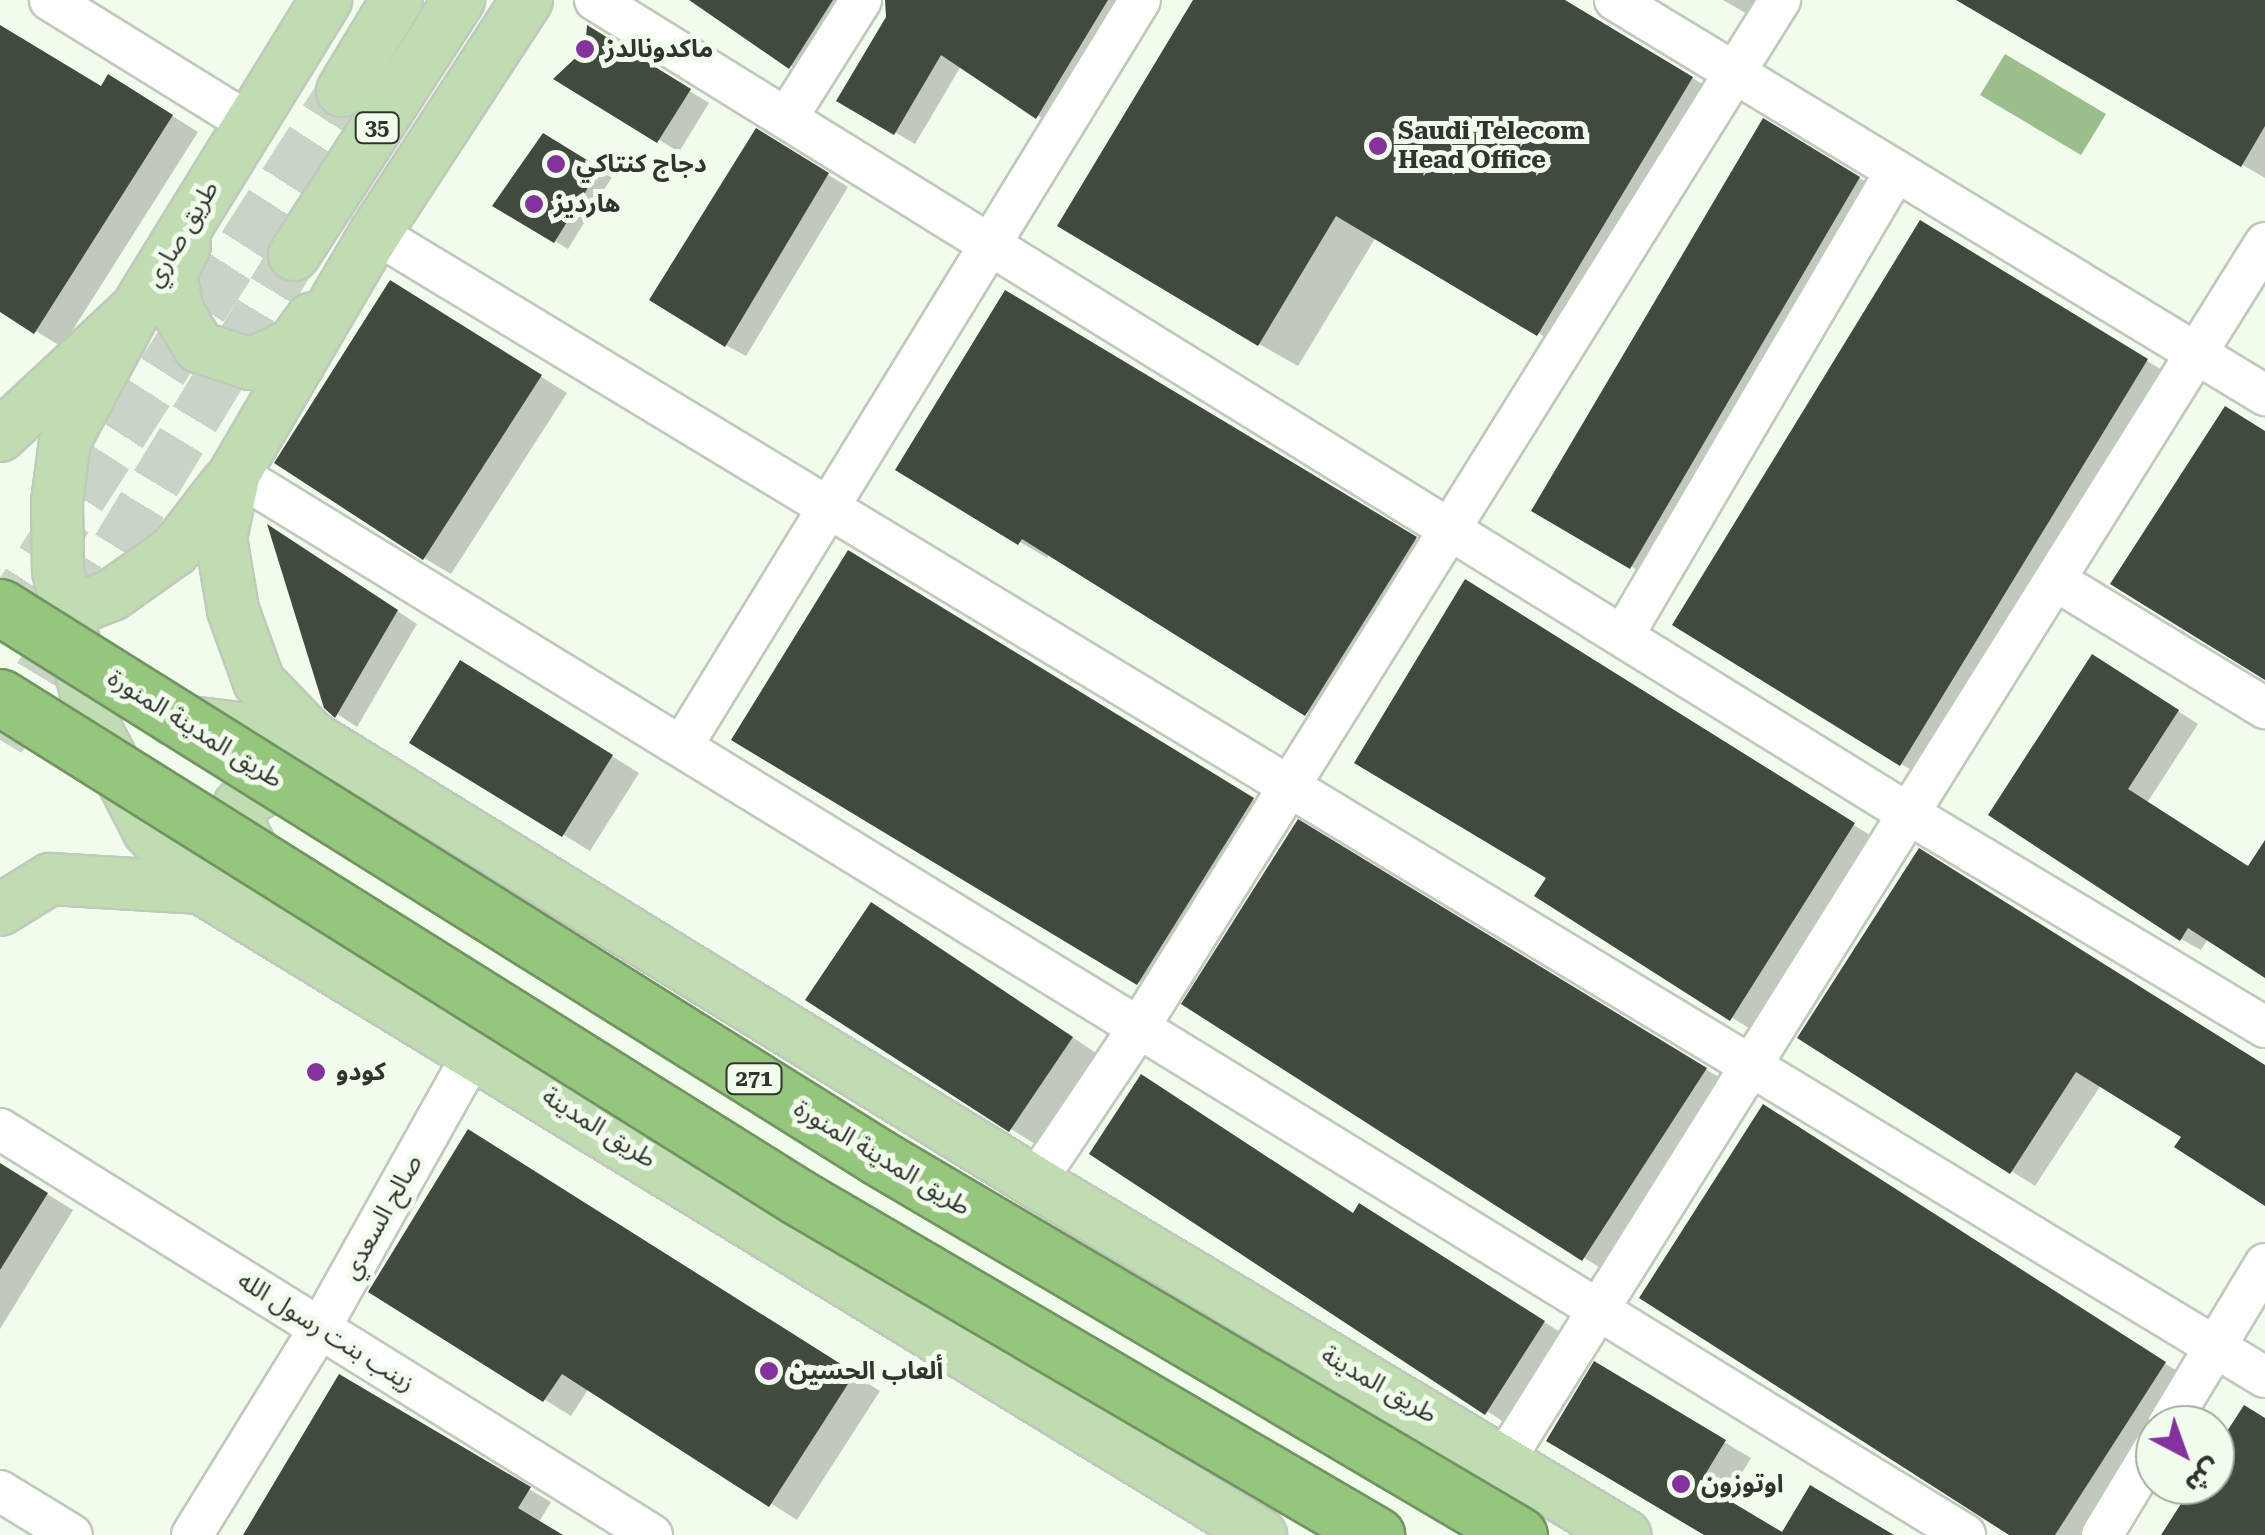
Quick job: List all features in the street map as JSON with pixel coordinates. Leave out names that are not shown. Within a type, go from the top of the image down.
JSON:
[{"type":"highway","name":"طريق المدينة المنورة","points":[[0,607],[878,1157],[1519,1535]]},
{"type":"highway","points":[[0,697],[798,1198],[1376,1535]]},
{"type":"main road","name":"طريق صاري","points":[[0,436],[136,309],[326,0]]},
{"type":"main road","name":"35","points":[[342,91],[397,0]]},
{"type":"main road","name":"35","points":[[294,255],[460,0]]},
{"type":"main road","points":[[236,144],[171,274],[178,312],[198,347],[222,359],[250,364],[293,344],[375,232],[527,0]]},
{"type":"main road","points":[[0,628],[70,613],[112,595],[175,550],[235,473],[375,232]]},
{"type":"main road","name":"طريق المدينة","points":[[136,309],[65,441],[57,502],[58,571],[92,721],[148,830],[201,888],[1260,1535]]},
{"type":"main road","points":[[235,473],[221,538],[233,610],[259,682],[312,737]]},
{"type":"main road","points":[[0,733],[92,721],[193,720],[312,737]]},
{"type":"main road","name":"طريق المدينة","points":[[312,737],[1035,1182],[1505,1459],[1626,1535]]},
{"type":"main road","points":[[334,967],[272,886],[244,833],[239,805],[295,772],[410,798]]},
{"type":"main road","points":[[0,910],[50,879],[201,888]]},
{"type":"street","points":[[50,0],[236,144]]},
{"type":"street","points":[[595,0],[788,116],[1909,814],[2265,1026]]},
{"type":"street","points":[[788,116],[862,0]]},
{"type":"street","points":[[682,746],[1140,0]]},
{"type":"street","points":[[1614,0],[2265,395]]},
{"type":"street","points":[[1035,1182],[1139,1026],[1780,0]]},
{"type":"street","points":[[1624,634],[1896,171]]},
{"type":"street","points":[[375,232],[2265,1376]]},
{"type":"street","points":[[1505,1459],[2265,244]]},
{"type":"street","points":[[235,473],[1965,1535]]},
{"type":"street","points":[[2055,580],[2265,708]]},
{"type":"street","name":"صالح السعدي","points":[[192,1535],[320,1328],[474,1052]]},
{"type":"street","name":"زينب بنت رسول الله","points":[[0,1129],[652,1535]]},
{"type":"street","points":[[2180,1405],[2265,1264]]},
{"type":"street","points":[[2102,1535],[2135,1480]]},
{"type":"street","points":[[0,1490],[72,1535]]},
{"type":"shaded area","points":[[2005,54],[2106,114],[2081,155],[1980,95]]},
{"type":"building","points":[[689,0],[833,0],[789,69]]},
{"type":"building","points":[[885,0],[1108,0],[1036,119],[941,55],[894,135],[836,101],[886,17]]},
{"type":"building","name":"Saudi Telecom Head Office","points":[[1193,0],[1565,0],[1693,77],[1537,336],[1336,216],[1258,346],[1057,226]]},
{"type":"building","points":[[1956,0],[2265,0],[2265,126],[2241,167]]},
{"type":"building","points":[[0,25],[101,86],[108,74],[173,115],[34,334],[0,312]]},
{"type":"building","points":[[587,25],[691,89],[657,143],[553,79],[585,49]]},
{"type":"building","points":[[1763,118],[1860,177],[1630,569],[1531,511]]},
{"type":"building","points":[[756,128],[829,173],[725,347],[649,300]]},
{"type":"building","points":[[543,133],[600,168],[554,243],[492,206]]},
{"type":"building","points":[[1920,220],[2148,359],[1900,766],[1672,625]]},
{"type":"building","points":[[390,280],[542,375],[423,560],[274,463]]},
{"type":"building","points":[[1005,290],[1417,537],[1305,716],[1022,539],[1018,545],[895,470]]},
{"type":"building","points":[[2225,406],[2265,431],[2265,680],[2110,584]]},
{"type":"building","points":[[267,524],[398,610],[335,718],[324,708]]},
{"type":"building","points":[[848,550],[1254,798],[1137,985],[731,740]]},
{"type":"building","points":[[1465,579],[1855,823],[1730,1021],[1534,896],[1546,878],[1354,763]]},
{"type":"building","points":[[2092,654],[2179,710],[2128,789],[2248,866],[2265,840],[2265,978],[2188,928],[2180,941],[1988,815]]},
{"type":"building","points":[[460,660],[613,755],[562,837],[409,743]]},
{"type":"building","points":[[1298,819],[1707,1068],[1582,1261],[1181,1004]]},
{"type":"building","points":[[1919,848],[2265,1065],[2265,1206],[2174,1147],[2181,1137],[2076,1072],[2010,1174],[1797,1038]]},
{"type":"building","points":[[871,902],[1073,1037],[1009,1132],[805,1000]]},
{"type":"building","points":[[1141,1074],[1353,1213],[1359,1203],[1545,1321],[1485,1415],[1089,1154]]},
{"type":"building","points":[[1763,1104],[2166,1362],[2055,1535],[2009,1535],[1639,1298]]},
{"type":"building","points":[[468,1129],[855,1373],[769,1507],[562,1374],[543,1402],[368,1292]]},
{"type":"building","points":[[0,1163],[48,1193],[0,1270]]},
{"type":"building","points":[[1594,1361],[1726,1440],[1700,1483],[1782,1532],[1810,1485],[1894,1535],[1704,1535],[1546,1441]]},
{"type":"building","points":[[339,1374],[531,1487],[518,1508],[563,1535],[243,1535]]},
{"type":"building","points":[[2244,1405],[2265,1418],[2265,1535],[2161,1535],[2180,1505],[2235,1505],[2235,1419]]},
{"type":"tunnel","points":[[0,624],[342,91]]},
{"type":"tunnel","points":[[0,740],[294,255]]},
{"type":"place","name":"ماكدونالدز","points":[[585,49]]},
{"type":"place","name":"Saudi Telecom Head Office","points":[[1378,146]]},
{"type":"place","name":"دجاج كنتاكي","points":[[556,164]]},
{"type":"place","name":"هارديز","points":[[534,204]]},
{"type":"place","name":"كودو","points":[[316,1072]]},
{"type":"place","name":"ألعاب الحسين","points":[[769,1371]]},
{"type":"place","name":"اوتوزون","points":[[1681,1484]]}]
